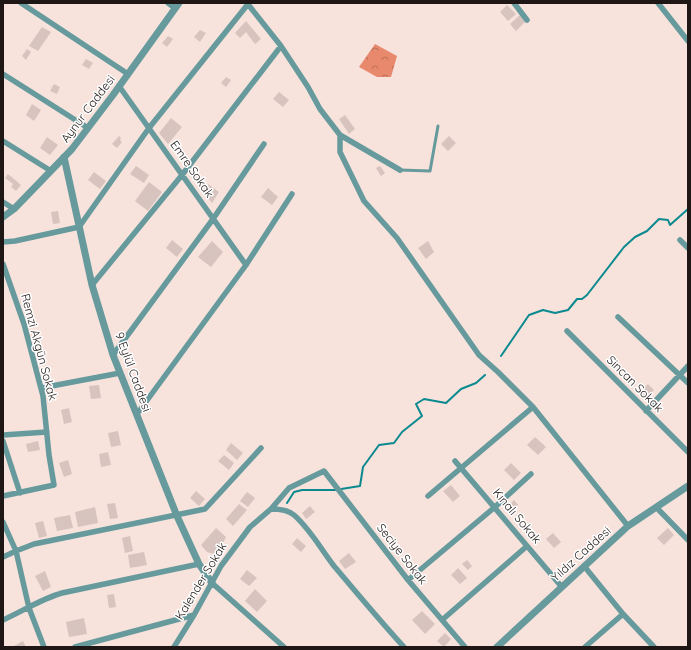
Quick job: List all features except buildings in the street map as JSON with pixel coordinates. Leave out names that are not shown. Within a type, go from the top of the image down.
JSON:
[{"type":"street","points":[[21,3],[128,74]]},
{"type":"street","points":[[168,3],[177,5]]},
{"type":"street","points":[[514,3],[528,20]]},
{"type":"street","points":[[3,242],[79,227],[149,128],[248,4],[281,46],[308,87],[320,109],[340,135],[400,170]]},
{"type":"street","points":[[661,4],[688,41]]},
{"type":"street","name":"Aynur Caddesi","points":[[3,218],[14,209],[72,149],[177,5]]},
{"type":"street","points":[[92,285],[182,174],[281,46]]},
{"type":"street","points":[[3,74],[88,128]]},
{"type":"street","name":"Emre Sokak","points":[[119,86],[246,265]]},
{"type":"street","points":[[340,135],[340,152],[364,202],[397,238],[479,355],[532,407],[628,526]]},
{"type":"street","points":[[3,140],[51,171]]},
{"type":"street","points":[[113,355],[213,219],[264,144]]},
{"type":"street","name":"9 Eylül Caddesi","points":[[64,157],[92,285],[113,355],[177,516],[199,564],[212,583]]},
{"type":"street","points":[[137,414],[246,265],[292,194]]},
{"type":"street","points":[[3,202],[14,209]]},
{"type":"street","points":[[680,240],[688,248]]},
{"type":"street","name":"Remzi Akgün Sokak","points":[[3,264],[24,324],[43,396],[54,485],[20,493]]},
{"type":"street","points":[[618,317],[688,383]]},
{"type":"street","name":"Sincan Sokak","points":[[567,331],[688,452]]},
{"type":"street","points":[[646,411],[667,392],[688,366]]},
{"type":"street","points":[[41,388],[120,373]]},
{"type":"street","points":[[428,496],[532,407]]},
{"type":"street","points":[[3,435],[47,432]]},
{"type":"street","points":[[3,441],[20,493],[3,496]]},
{"type":"street","points":[[3,557],[34,544],[177,516],[205,509],[261,448]]},
{"type":"street","name":"Kınalı Sokak","points":[[454,461],[562,586]]},
{"type":"street","name":"Kalender Sokak","points":[[174,647],[194,615],[221,566],[250,527],[271,509],[289,488],[324,471]]},
{"type":"street","name":"Seciye Sokak","points":[[324,471],[408,580],[465,647]]},
{"type":"street","points":[[408,580],[495,507],[531,474]]},
{"type":"street","name":"Yıldız Caddesi","points":[[497,647],[628,526],[688,486]]},
{"type":"street","points":[[656,507],[688,540]]},
{"type":"street","points":[[271,509],[280,509],[292,514],[302,524],[333,565],[404,647]]},
{"type":"street","points":[[3,522],[16,551],[29,608],[44,647]]},
{"type":"street","points":[[442,620],[527,546]]},
{"type":"street","points":[[3,620],[48,597],[62,592],[199,564]]},
{"type":"street","points":[[584,566],[623,614],[654,647]]},
{"type":"street","points":[[212,583],[284,647]]},
{"type":"street","points":[[585,647],[623,614]]},
{"type":"street","points":[[75,647],[194,615]]},
{"type":"lane","points":[[400,170],[430,171],[438,126]]},
{"type":"green space","points":[[375,44],[397,56],[391,77],[377,77],[359,67]]},
{"type":"waterway","points":[[501,356],[529,315],[543,310],[555,313],[568,310],[577,299],[582,299],[587,295],[624,247],[635,237],[647,231],[659,219],[668,220],[670,225],[688,209]]},
{"type":"waterway","points":[[287,503],[294,492],[302,490],[335,490],[360,486],[363,467],[379,445],[394,443],[402,432],[422,416],[416,404],[424,399],[446,403],[461,389],[476,383],[485,375]]}]
